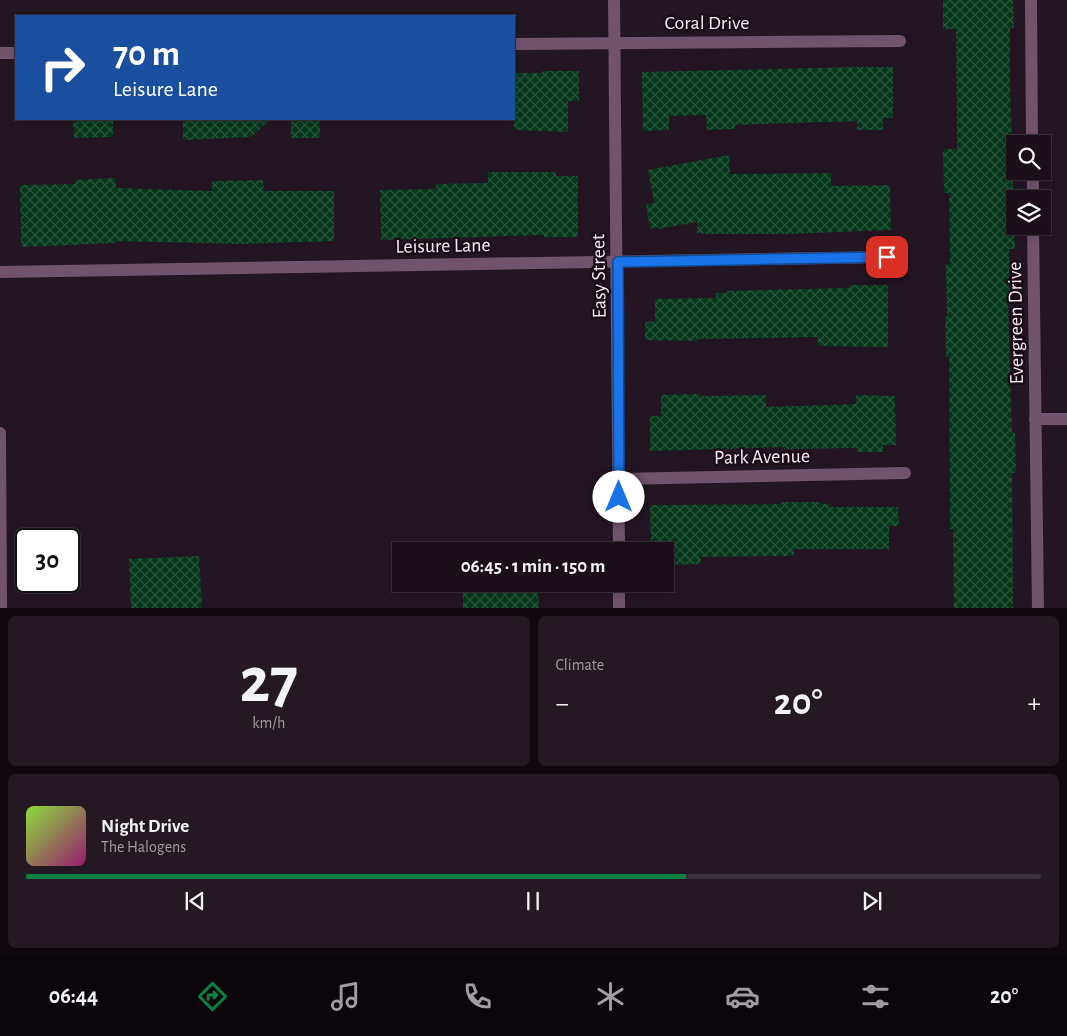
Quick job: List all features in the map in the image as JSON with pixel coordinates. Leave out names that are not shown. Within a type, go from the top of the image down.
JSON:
[{"type":"street","name":"Easy Street","points":[[614,0],[618,262],[619,542]]},
{"type":"street","points":[[1031,0],[1032,135]]},
{"type":"street","name":"Coral Drive","points":[[515,44],[900,41]]},
{"type":"street","points":[[0,53],[15,53]]},
{"type":"street","name":"Evergreen Drive","points":[[1033,235],[1038,608]]},
{"type":"street","name":"Leisure Lane","points":[[0,272],[887,257]]},
{"type":"street","points":[[1035,419],[1067,419]]},
{"type":"street","points":[[0,433],[2,608]]},
{"type":"street","name":"Park Avenue","points":[[619,479],[905,473]]},
{"type":"street","points":[[619,592],[619,608]]},
{"type":"building","points":[[943,0],[1013,0],[1014,28],[1010,28],[1012,135],[1006,135],[1006,180],[1013,180],[1013,190],[1006,190],[1006,235],[1015,235],[1015,249],[1009,249],[1010,303],[1008,303],[1012,433],[1015,433],[1016,473],[1012,473],[1013,608],[954,608],[953,529],[950,529],[949,357],[946,357],[945,317],[947,317],[946,264],[950,264],[949,193],[944,193],[943,149],[957,149],[956,29],[943,29]]},
{"type":"building","points":[[893,67],[893,118],[883,118],[883,130],[857,130],[857,121],[735,125],[735,129],[707,130],[706,115],[669,116],[669,130],[643,131],[642,72]]},
{"type":"building","points":[[542,71],[579,71],[579,101],[568,101],[568,132],[514,130],[515,73],[542,73]]},
{"type":"building","points":[[73,120],[113,120],[113,137],[74,138]]},
{"type":"building","points":[[183,120],[270,120],[251,137],[183,140]]},
{"type":"building","points":[[291,120],[320,120],[320,138],[291,138]]},
{"type":"building","points":[[729,155],[730,174],[831,173],[831,186],[890,185],[891,230],[786,234],[708,234],[697,233],[697,222],[650,229],[646,204],[654,203],[648,170]]},
{"type":"building","points":[[488,172],[556,172],[556,176],[578,176],[578,237],[544,237],[544,235],[381,240],[380,190],[436,189],[436,184],[488,183]]},
{"type":"building","points":[[115,178],[116,188],[212,191],[212,181],[263,180],[264,191],[334,191],[334,241],[240,244],[117,241],[117,243],[21,247],[20,185],[75,184],[75,180]]},
{"type":"building","points":[[849,285],[888,285],[888,347],[818,346],[818,337],[698,339],[698,341],[645,340],[645,322],[655,321],[655,299],[716,298],[716,293],[726,293],[726,291],[849,288]]},
{"type":"building","points":[[700,394],[700,396],[766,395],[766,407],[856,404],[856,395],[895,396],[896,445],[883,445],[883,452],[857,452],[857,448],[786,449],[786,447],[650,451],[650,416],[661,416],[661,395]]},
{"type":"building","points":[[781,502],[821,502],[821,504],[830,504],[830,507],[898,507],[899,526],[889,526],[889,549],[794,549],[794,556],[700,557],[701,564],[674,565],[674,542],[651,542],[650,505],[781,504]]},
{"type":"building","points":[[199,556],[202,608],[131,608],[129,559]]},
{"type":"building","points":[[463,592],[538,592],[539,608],[463,608]]},
{"type":"route","points":[[619,497],[618,262],[887,257]]}]
